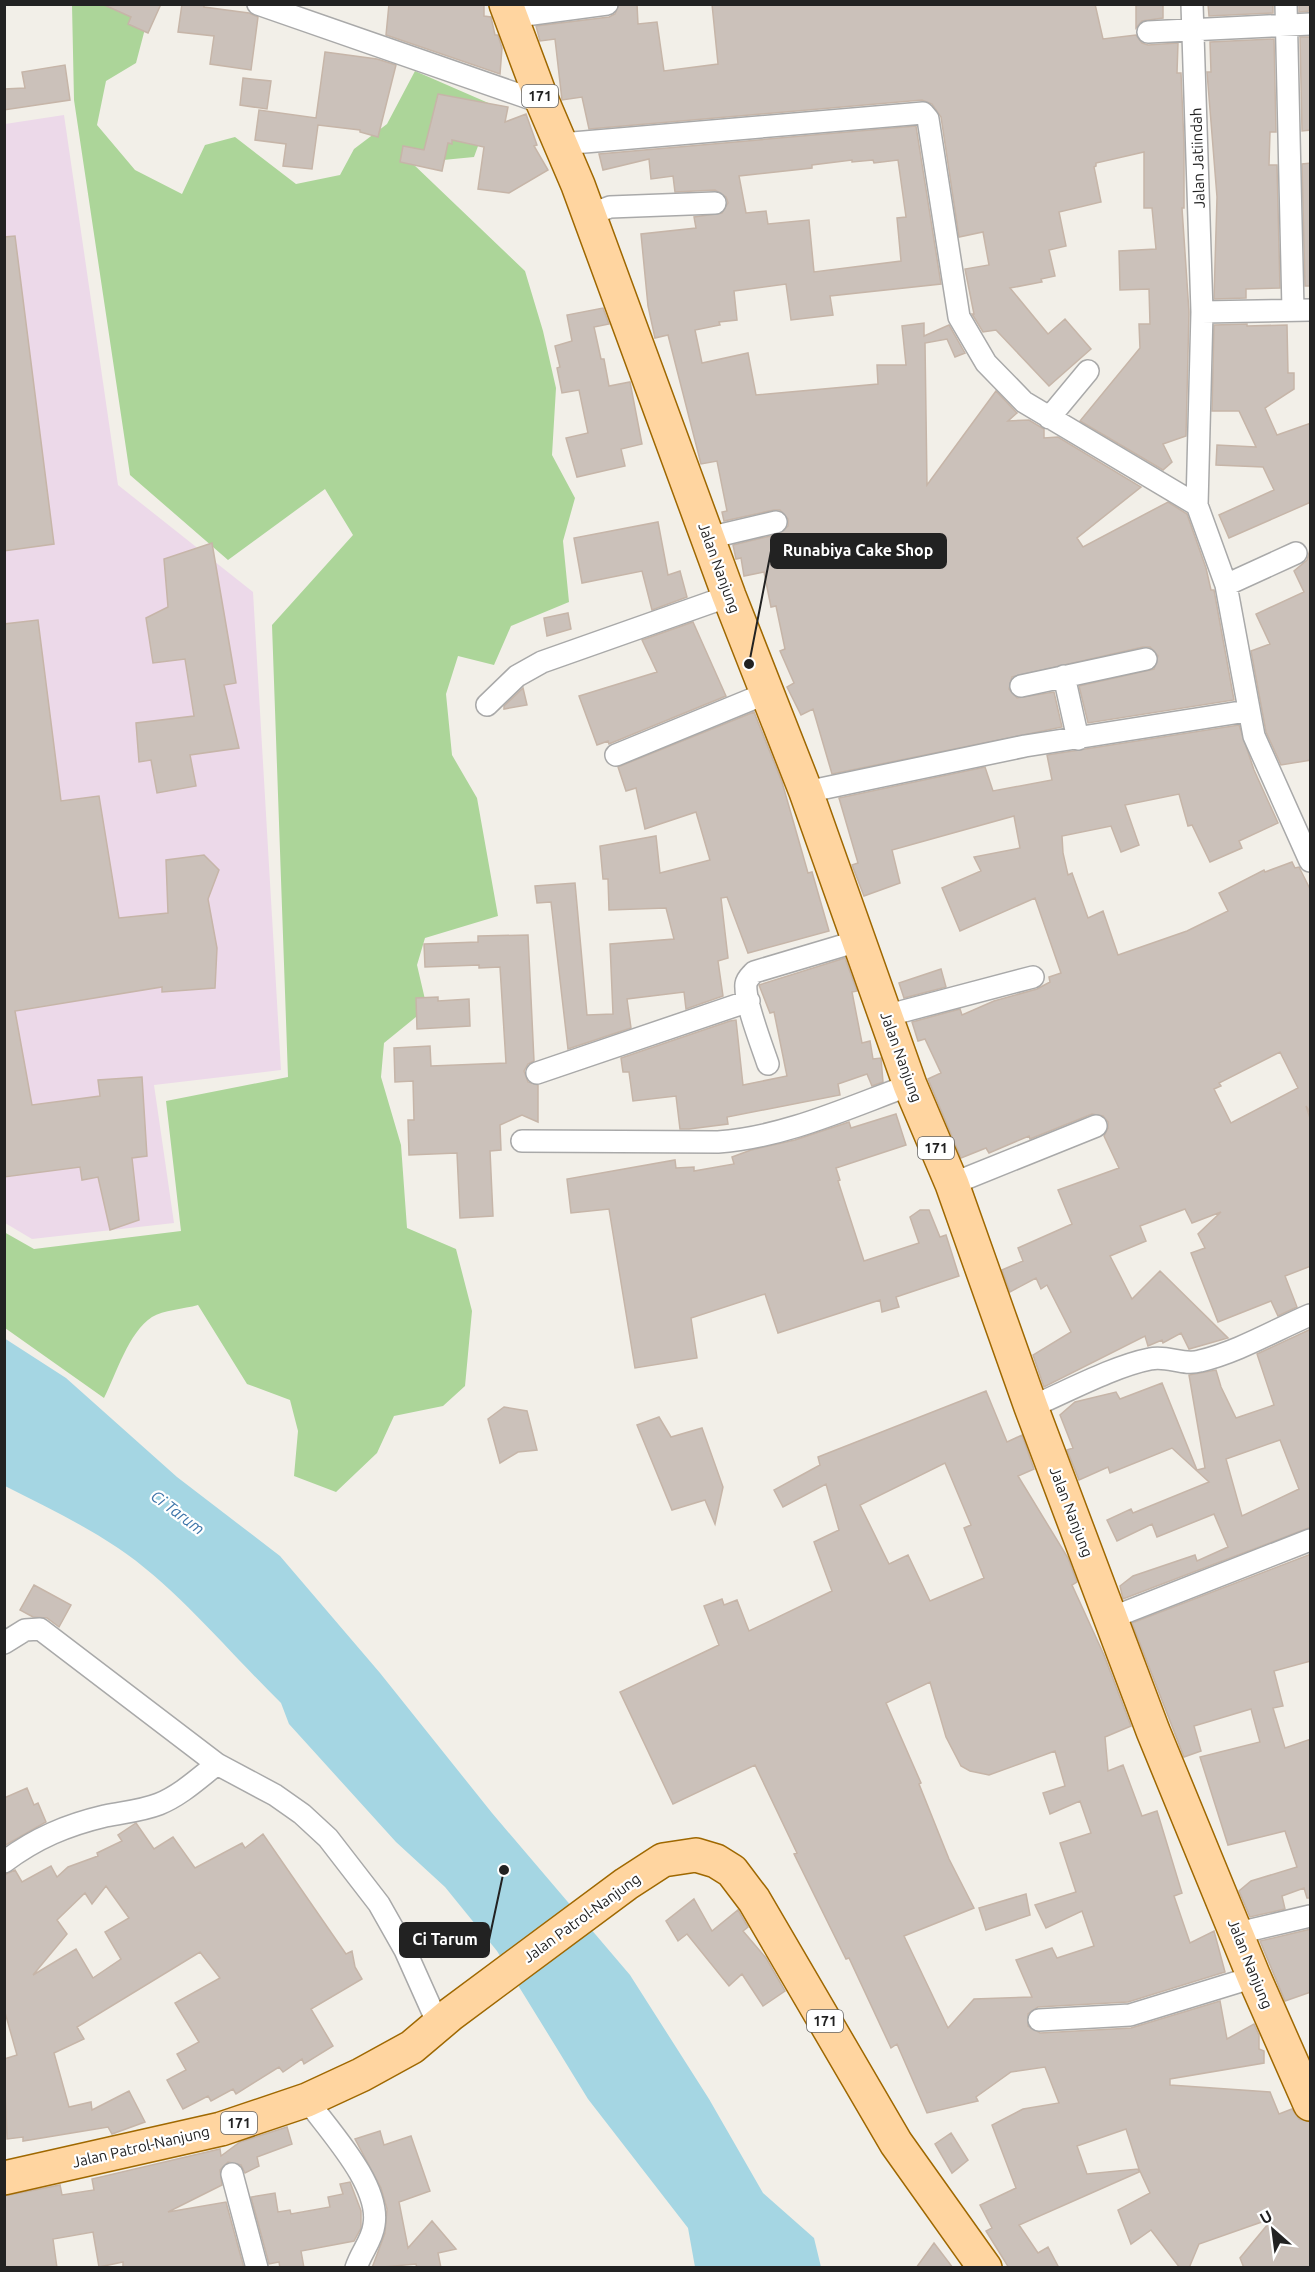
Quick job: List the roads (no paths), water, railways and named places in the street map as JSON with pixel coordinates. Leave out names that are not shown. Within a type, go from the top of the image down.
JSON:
[{"type":"main road","name":"Jalan Nanjung","points":[[508,11],[589,215],[729,596],[806,792],[910,1085],[952,1184],[1031,1407],[1153,1731],[1238,1933],[1254,1977],[1311,2104]]},
{"type":"main road","name":"Jalan Patrol-Nanjung","points":[[4,2178],[221,2129],[307,2100],[412,2047],[626,1884],[663,1860],[696,1856],[716,1861],[732,1872],[754,1900],[896,2143],[985,2268]]},
{"type":"street","points":[[508,11],[607,4]]},
{"type":"street","name":"Jalan Jatiindah","points":[[1192,4],[1202,312],[1197,505]]},
{"type":"street","points":[[261,6],[543,103]]},
{"type":"street","points":[[1202,312],[1302,310],[1287,15]]},
{"type":"street","points":[[1148,32],[1194,31],[1287,15],[1311,24]]},
{"type":"street","points":[[561,144],[923,113],[928,119],[959,317],[993,371],[1024,402],[1048,418],[1123,462],[1145,472],[1197,505],[1226,585],[1247,711],[1254,736],[1311,861]]},
{"type":"street","points":[[589,215],[610,207],[715,203]]},
{"type":"street","points":[[1048,418],[1088,371]]},
{"type":"street","points":[[708,538],[776,522]]},
{"type":"street","points":[[1226,585],[1296,553]]},
{"type":"street","points":[[487,705],[517,676],[542,662],[729,596]]},
{"type":"street","points":[[1021,686],[1146,659]]},
{"type":"street","points":[[1064,676],[1078,739]]},
{"type":"street","points":[[616,755],[767,693]]},
{"type":"street","points":[[806,792],[1025,746],[1247,711]]},
{"type":"street","points":[[768,1064],[746,985],[754,972],[858,941]]},
{"type":"street","points":[[885,1016],[1033,977]]},
{"type":"street","points":[[537,1073],[749,1001]]},
{"type":"street","points":[[522,1141],[718,1142],[746,1140],[792,1128],[910,1085]]},
{"type":"street","points":[[952,1184],[1096,1126]]},
{"type":"street","points":[[1031,1407],[1152,1358],[1166,1358],[1185,1363],[1213,1357],[1311,1315]]},
{"type":"street","points":[[1111,1618],[1311,1540]]},
{"type":"street","points":[[4,1643],[25,1630],[40,1629],[217,1764],[275,1795],[302,1814],[328,1838],[379,1904],[445,2020]]},
{"type":"street","points":[[4,1862],[33,1841],[67,1825],[108,1815],[138,1811],[162,1803],[217,1764]]},
{"type":"street","points":[[1238,1933],[1311,1916]]},
{"type":"street","points":[[1039,2020],[1130,2015],[1254,1977]]},
{"type":"street","points":[[307,2100],[356,2167],[373,2201],[375,2222],[372,2234],[360,2254],[356,2268]]},
{"type":"street","points":[[232,2174],[257,2268]]},
{"type":"water","points":[[4,1338],[66,1378],[177,1477],[280,1556],[380,1673],[492,1813],[630,1975],[709,2099],[763,2193],[814,2238],[821,2267],[695,2267],[688,2228],[588,2099],[497,1951],[445,1887],[396,1842],[289,1724],[281,1703],[160,1581],[104,1539],[5,1486]]},
{"type":"place","name":"Runabiya Cake Shop","points":[[749,664]]},
{"type":"place","name":"Ci Tarum","points":[[504,1870]]}]
